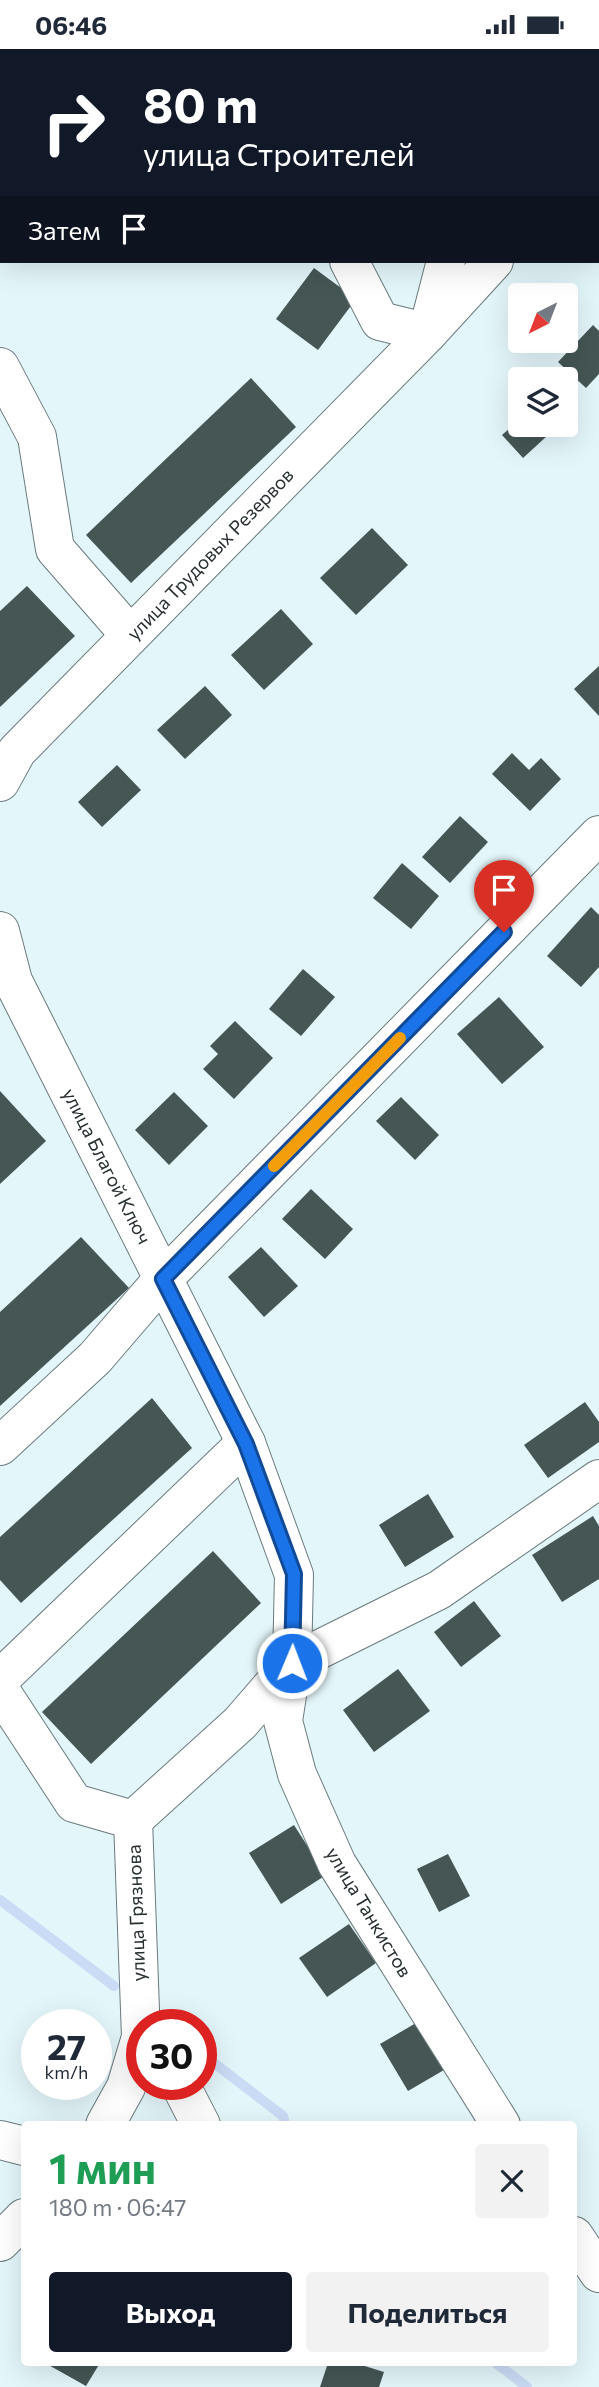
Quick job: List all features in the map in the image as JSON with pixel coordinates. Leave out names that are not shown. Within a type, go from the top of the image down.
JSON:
[{"type":"street","points":[[350,263],[380,321],[428,333],[446,263]]},
{"type":"street","name":"улица Трудовых Резервов","points":[[0,782],[17,751],[428,333],[492,263]]},
{"type":"street","points":[[0,367],[37,437],[55,549],[130,635]]},
{"type":"street","points":[[0,1445],[94,1358],[163,1279],[599,835]]},
{"type":"street","name":"улица Благой Ключ","points":[[0,931],[7,989],[163,1279],[246,1444],[294,1574],[292,1663]]},
{"type":"street","points":[[0,1679],[246,1444]]},
{"type":"street","points":[[0,1690],[74,1803],[132,1821],[240,1723],[292,1663],[439,1591],[599,1479]]},
{"type":"street","name":"улица Танкистов","points":[[292,1663],[283,1721],[297,1774],[337,1864],[498,2121]]},
{"type":"street","name":"улица Грязнова","points":[[132,1821],[141,2009]]},
{"type":"street","name":"улица Грязнова","points":[[107,2121],[126,2087]]},
{"type":"street","points":[[188,2100],[199,2121]]},
{"type":"street","points":[[0,2140],[21,2144]]},
{"type":"street","points":[[0,2242],[21,2221]]},
{"type":"street","points":[[577,2240],[599,2273]]},
{"type":"building","points":[[314,268],[356,299],[318,350],[276,319]]},
{"type":"building","points":[[593,325],[599,331],[599,374],[586,388],[578,381],[578,367],[563,367],[558,362],[567,353],[578,353],[578,341]]},
{"type":"building","points":[[251,378],[296,427],[131,583],[86,535]]},
{"type":"building","points":[[508,430],[508,437],[546,437],[523,458],[502,435]]},
{"type":"building","points":[[372,528],[408,565],[356,615],[320,578]]},
{"type":"building","points":[[27,586],[75,636],[0,707],[0,611]]},
{"type":"building","points":[[281,609],[313,644],[264,690],[231,655]]},
{"type":"building","points":[[599,666],[599,716],[574,689]]},
{"type":"building","points":[[205,686],[232,715],[185,759],[157,730]]},
{"type":"building","points":[[512,753],[529,770],[541,758],[561,779],[530,811],[492,774]]},
{"type":"building","points":[[117,765],[141,790],[102,827],[78,802]]},
{"type":"building","points":[[460,816],[488,842],[450,883],[422,857]]},
{"type":"building","points":[[402,863],[439,896],[411,929],[373,898]]},
{"type":"building","points":[[591,907],[599,915],[599,967],[581,987],[547,956]]},
{"type":"building","points":[[303,969],[335,997],[301,1036],[269,1009]]},
{"type":"building","points":[[499,997],[544,1047],[502,1084],[457,1034]]},
{"type":"building","points":[[235,1021],[273,1058],[234,1099],[203,1069],[218,1054],[210,1046]]},
{"type":"building","points":[[0,1091],[46,1141],[0,1184]]},
{"type":"building","points":[[174,1092],[208,1126],[169,1165],[135,1130]]},
{"type":"building","points":[[401,1097],[439,1135],[415,1160],[376,1121]]},
{"type":"building","points":[[311,1189],[353,1229],[325,1259],[282,1219]]},
{"type":"building","points":[[81,1237],[129,1288],[0,1406],[0,1312]]},
{"type":"building","points":[[261,1247],[298,1286],[264,1317],[228,1277]]},
{"type":"building","points":[[152,1398],[192,1448],[21,1603],[0,1580],[0,1537]]},
{"type":"building","points":[[585,1402],[599,1422],[599,1442],[548,1478],[524,1445]]},
{"type":"building","points":[[428,1494],[454,1537],[405,1567],[379,1525]]},
{"type":"building","points":[[593,1516],[599,1526],[599,1579],[562,1602],[532,1555]]},
{"type":"building","points":[[213,1551],[261,1603],[91,1764],[42,1712]]},
{"type":"building","points":[[474,1601],[501,1636],[461,1667],[434,1632]]},
{"type":"building","points":[[398,1669],[430,1711],[374,1752],[343,1710]]},
{"type":"building","points":[[294,1825],[326,1875],[281,1904],[249,1853]]},
{"type":"building","points":[[448,1854],[470,1896],[439,1912],[417,1869]]},
{"type":"building","points":[[349,1924],[376,1963],[327,1997],[299,1958]]},
{"type":"building","points":[[416,2023],[444,2070],[408,2091],[380,2044]]},
{"type":"building","points":[[50,2366],[98,2366],[86,2386]]},
{"type":"building","points":[[327,2366],[365,2366],[384,2372],[379,2387],[320,2387]]},
{"type":"waterway","points":[[0,1900],[114,1986]]},
{"type":"waterway","points":[[217,2065],[283,2116],[284,2121]]},
{"type":"waterway","points":[[500,2366],[527,2387]]},
{"type":"slow traffic","points":[[274,1166],[400,1038]]},
{"type":"route","points":[[292,1663],[294,1574],[246,1444],[163,1279],[504,932]]}]
